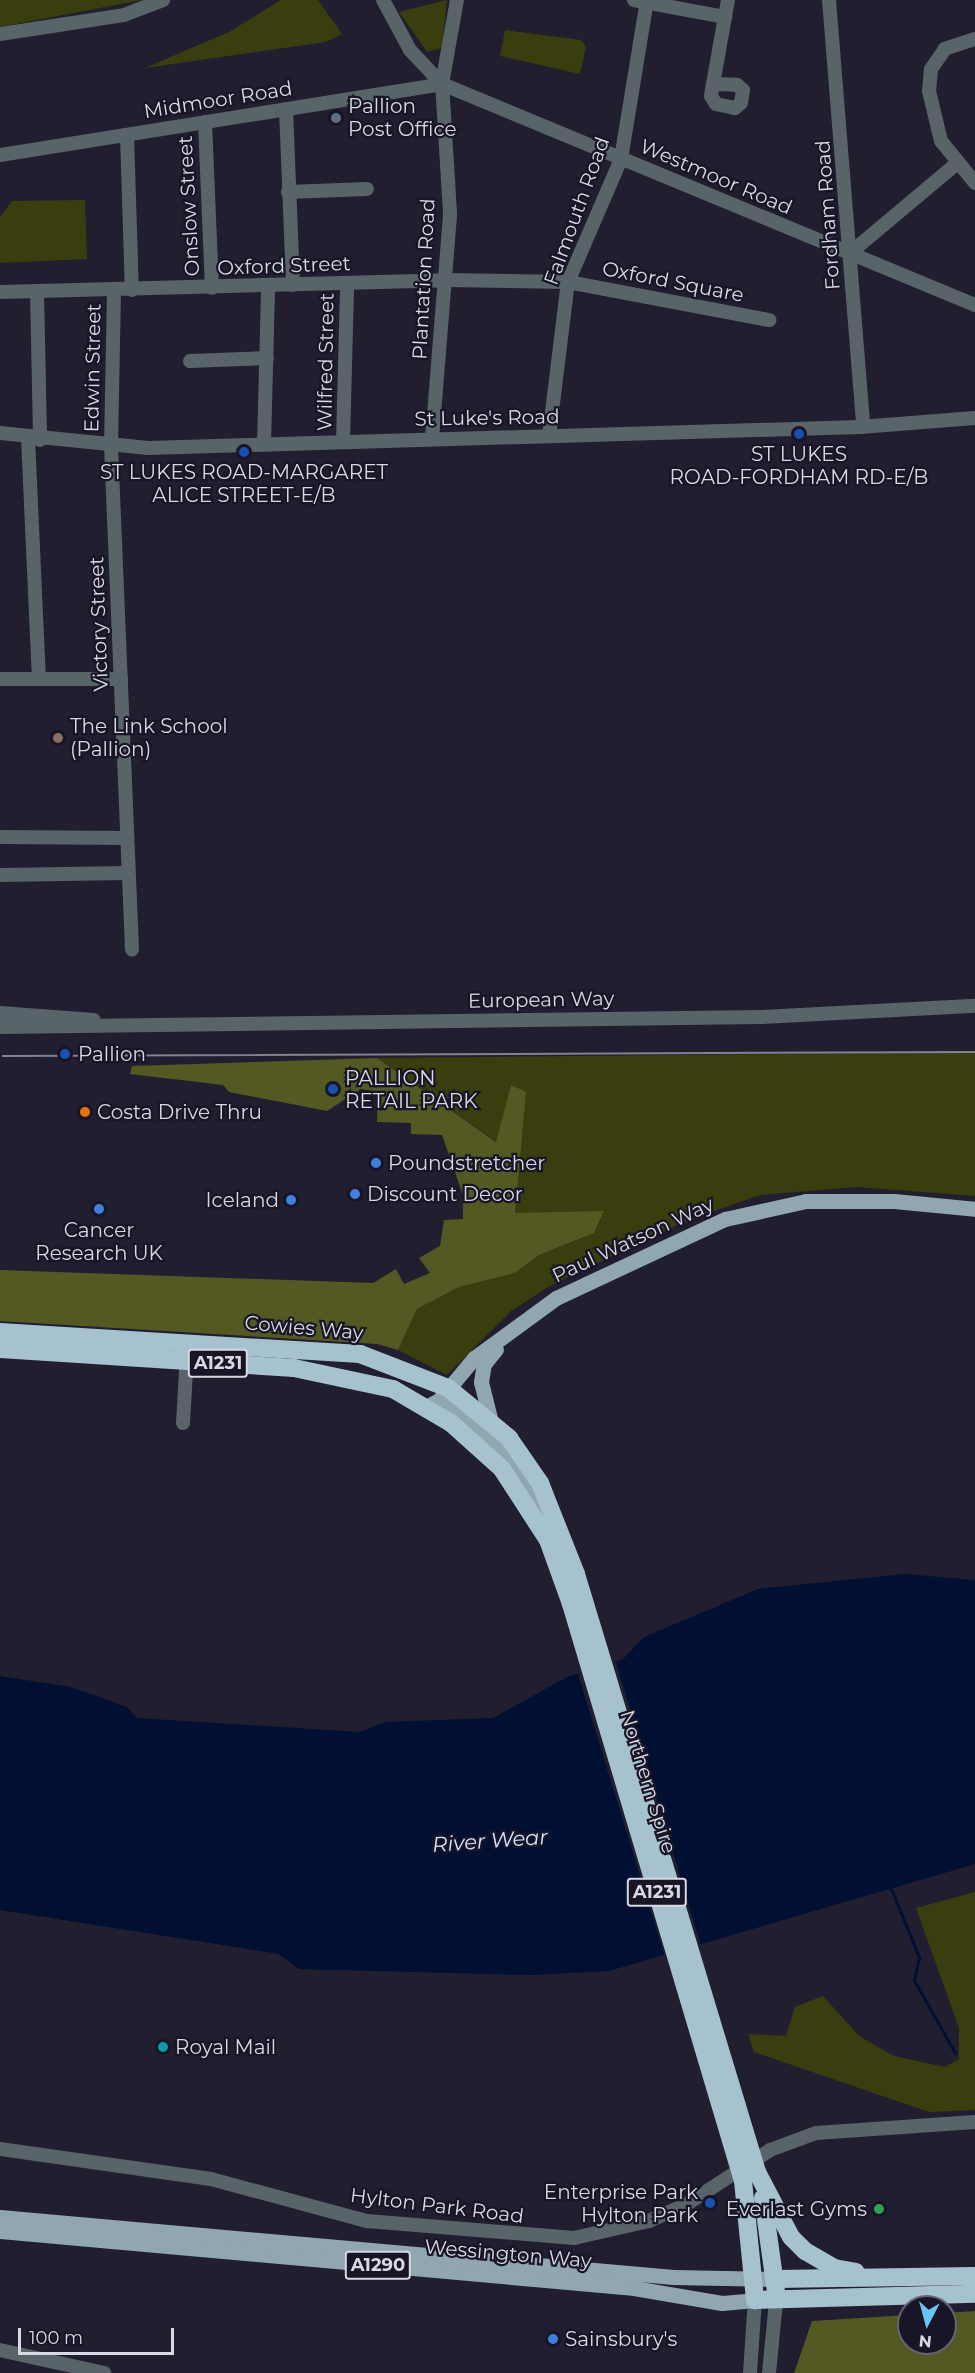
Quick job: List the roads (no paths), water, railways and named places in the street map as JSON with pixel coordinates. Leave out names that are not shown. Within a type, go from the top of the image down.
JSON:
[{"type":"highway","name":"Cowies Way","points":[[0,1332],[360,1354],[448,1388],[491,1422],[540,1483],[577,1601]]},
{"type":"highway","name":"Cowies Way","points":[[0,1349],[187,1361],[356,1378],[426,1407],[502,1469],[539,1522],[577,1601]]},
{"type":"highway","name":"Northern Spire","points":[[577,1601],[750,2177]]},
{"type":"highway","name":"A1231","points":[[750,2177],[755,2300]]},
{"type":"highway","name":"A1231","points":[[750,2177],[776,2279]]},
{"type":"highway","points":[[750,2177],[791,2237],[805,2251],[834,2268],[890,2279]]},
{"type":"highway","name":"Wessington Way","points":[[776,2279],[975,2276]]},
{"type":"highway","points":[[776,2279],[776,2301]]},
{"type":"highway","name":"Wessington Way","points":[[755,2300],[975,2294]]},
{"type":"main road","name":"Paul Watson Way","points":[[426,1407],[448,1388],[474,1358],[527,1317],[601,1274],[725,1219],[806,1201],[894,1201],[975,1209]]},
{"type":"main road","name":"Paul Watson Way","points":[[491,1422],[483,1403],[484,1364],[527,1317]]},
{"type":"main road","points":[[448,1388],[449,1404],[494,1442],[519,1473],[539,1522]]},
{"type":"main road","name":"Wessington Way","points":[[0,2217],[673,2277],[776,2279]]},
{"type":"main road","name":"Wessington Way","points":[[0,2231],[634,2288],[722,2303],[755,2300]]},
{"type":"street","points":[[0,34],[124,15],[163,0]]},
{"type":"street","points":[[384,0],[410,51],[442,84]]},
{"type":"street","name":"Plantation Road","points":[[432,439],[447,280],[450,213],[442,84],[457,0]]},
{"type":"street","points":[[713,84],[728,0]]},
{"type":"street","name":"Fordham Road","points":[[829,0],[863,427]]},
{"type":"street","points":[[643,1],[725,17]]},
{"type":"street","name":"Falmouth Road","points":[[549,436],[568,282],[621,159],[643,1]]},
{"type":"street","points":[[975,39],[945,48],[931,69],[933,112],[941,141],[956,164],[975,183]]},
{"type":"street","name":"Midmoor Road","points":[[0,155],[442,84]]},
{"type":"street","name":"Westmoor Road","points":[[442,84],[975,305]]},
{"type":"street","points":[[286,109],[293,285]]},
{"type":"street","name":"Onslow Street","points":[[205,122],[212,288]]},
{"type":"street","points":[[127,135],[132,290]]},
{"type":"street","points":[[850,253],[956,164]]},
{"type":"street","points":[[288,192],[366,189]]},
{"type":"street","name":"Oxford Street","points":[[0,292],[114,291],[447,280],[568,282]]},
{"type":"street","name":"Oxford Square","points":[[568,282],[770,320]]},
{"type":"street","name":"Wilfred Street","points":[[343,442],[347,284]]},
{"type":"street","points":[[264,444],[268,286]]},
{"type":"street","name":"Edwin Street","points":[[111,446],[114,291]]},
{"type":"street","points":[[37,292],[34,439],[39,679]]},
{"type":"street","points":[[190,361],[267,358]]},
{"type":"street","name":"St Luke's Road","points":[[0,434],[111,446],[264,444],[863,427],[975,418]]},
{"type":"street","name":"Victory Street","points":[[111,446],[132,950]]},
{"type":"street","points":[[0,679],[121,679]]},
{"type":"street","points":[[0,837],[127,838]]},
{"type":"street","points":[[0,875],[129,873]]},
{"type":"street","name":"European Way","points":[[0,1027],[762,1017],[975,1006]]},
{"type":"street","name":"European Way","points":[[0,1013],[107,1024]]},
{"type":"street","points":[[183,1423],[188,1342]]},
{"type":"street","name":"Hylton Park Road","points":[[0,2148],[211,2179],[367,2221],[574,2238],[649,2221],[687,2204],[770,2150],[816,2133],[975,2122]]},
{"type":"street","points":[[750,2373],[755,2300]]},
{"type":"street","points":[[768,2373],[776,2301]]},
{"type":"street","points":[[0,2350],[104,2373]]},
{"type":"water","name":"River Wear","points":[[905,1574],[975,1580],[975,1864],[609,1971],[531,1975],[299,1969],[279,1954],[0,1910],[0,1676],[71,1687],[127,1707],[137,1718],[360,1732],[384,1722],[493,1718],[567,1677],[622,1660],[644,1637],[758,1589]]},
{"type":"waterway","points":[[890,1886],[919,1957],[914,1980],[955,2053]]},
{"type":"tram line","points":[[3,1056],[975,1052]]},
{"type":"place","name":"Pallion Post Office","points":[[336,118]]},
{"type":"place","name":"ST LUKES ROAD-FORDHAM RD-E/B","points":[[799,434]]},
{"type":"place","name":"ST LUKES ROAD-MARGARET ALICE STREET-E/B","points":[[244,452]]},
{"type":"place","name":"The Link School (Pallion)","points":[[58,738]]},
{"type":"place","name":"Pallion","points":[[65,1054]]},
{"type":"place","name":"PALLION RETAIL PARK","points":[[333,1089]]},
{"type":"place","name":"Costa Drive Thru","points":[[85,1112]]},
{"type":"place","name":"Poundstretcher","points":[[376,1163]]},
{"type":"place","name":"Discount Decor","points":[[355,1194]]},
{"type":"place","name":"Iceland","points":[[291,1200]]},
{"type":"place","name":"Cancer Research UK","points":[[99,1209]]},
{"type":"place","name":"Royal Mail","points":[[163,2047]]},
{"type":"place","name":"Enterprise Park Hylton Park","points":[[710,2203]]},
{"type":"place","name":"Everlast Gyms","points":[[879,2209]]},
{"type":"place","name":"Sainsbury's","points":[[553,2339]]}]
